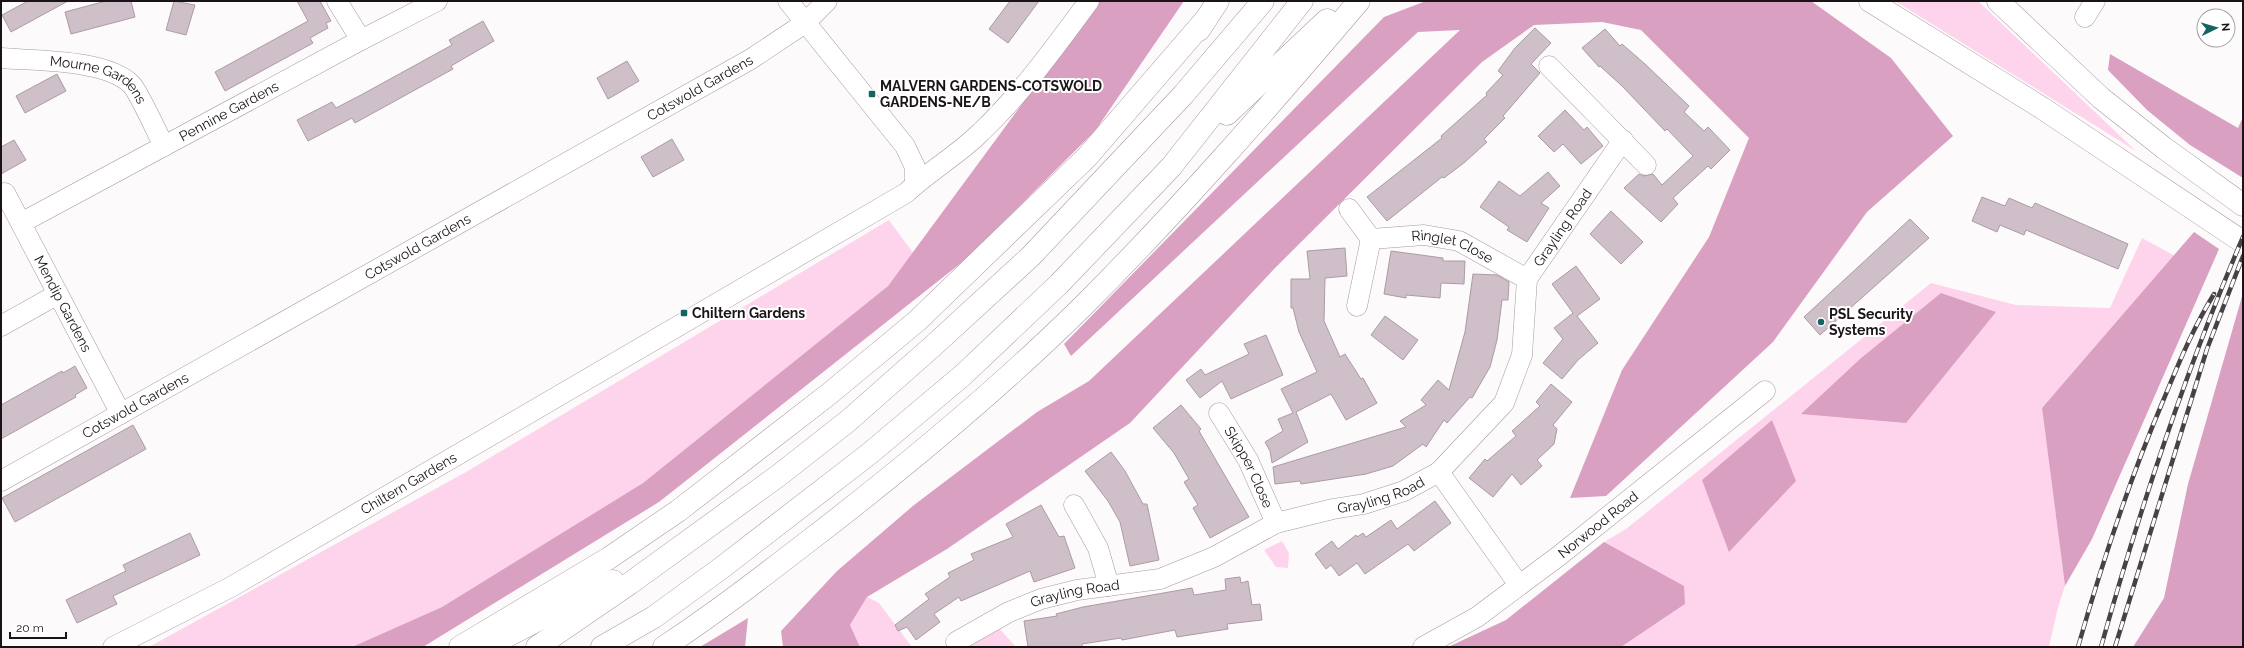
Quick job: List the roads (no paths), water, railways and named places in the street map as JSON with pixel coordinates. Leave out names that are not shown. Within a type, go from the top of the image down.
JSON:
[{"type":"highway","points":[[537,647],[697,536],[778,476],[848,421],[928,351],[1031,256],[1183,95],[1263,1]]},
{"type":"highway","points":[[1171,167],[1302,1]]},
{"type":"highway","points":[[602,647],[654,616],[720,569],[815,496],[963,375],[1059,284],[1171,167],[1349,1]]},
{"type":"highway","points":[[664,647],[738,595],[885,481],[978,402],[1075,313],[1160,227],[1255,124],[1359,1]]},
{"type":"highway","points":[[1870,1],[1943,48],[2042,108],[2243,242]]},
{"type":"highway","points":[[1998,1],[2101,98],[2164,148],[2243,205]]},
{"type":"highway","points":[[1107,176],[1212,9]]},
{"type":"highway","points":[[460,647],[609,558],[678,511],[829,394],[917,321],[1087,157],[1212,9]]},
{"type":"highway","points":[[486,647],[697,536]]},
{"type":"highway","points":[[621,647],[654,616]]},
{"type":"street","points":[[337,1],[360,40]]},
{"type":"street","name":"Pennine Gardens","points":[[21,223],[360,40],[437,1]]},
{"type":"street","points":[[788,1],[905,146],[915,167],[915,183]]},
{"type":"street","name":"Cotswold Gardens","points":[[1,481],[751,59],[805,22],[827,1]]},
{"type":"street","name":"Chiltern Gardens","points":[[113,647],[231,588],[906,193],[915,183],[966,147],[983,131],[1034,76],[1089,1]]},
{"type":"street","name":"Mourne Gardens","points":[[1,58],[74,64],[105,69],[131,84],[164,146]]},
{"type":"street","points":[[1549,66],[1646,165]]},
{"type":"street","name":"Grayling Road","points":[[956,642],[1009,612],[1041,599],[1077,590],[1160,579],[1188,569],[1276,523],[1333,509],[1364,504],[1404,492],[1438,472],[1504,403],[1522,355],[1527,279],[1623,140]]},
{"type":"street","name":"Mendip Gardens","points":[[5,193],[121,414]]},
{"type":"street","points":[[1349,208],[1371,239],[1358,306]]},
{"type":"street","name":"Ringlet Close","points":[[1371,239],[1424,235],[1459,241],[1527,279]]},
{"type":"street","points":[[1,326],[58,294]]},
{"type":"street","name":"Norwood Road","points":[[1423,647],[1477,617],[1560,555],[1765,391]]},
{"type":"street","name":"Skipper Close","points":[[1219,412],[1248,460],[1276,523]]},
{"type":"street","points":[[1438,472],[1519,585]]},
{"type":"street","points":[[1074,505],[1098,548],[1109,586]]},
{"type":"railway","points":[[2101,647],[2165,440],[2202,338],[2243,237]]},
{"type":"railway","points":[[2115,647],[2207,349],[2243,256]]},
{"type":"railway","points":[[2078,647],[2106,553],[2127,492],[2186,347],[2214,294]]},
{"type":"place","name":"MALVERN GARDENS-COTSWOLD GARDENS-NE/B","points":[[872,94]]},
{"type":"place","name":"Chiltern Gardens","points":[[684,313]]},
{"type":"place","name":"PSL Security Systems","points":[[1821,322]]}]
